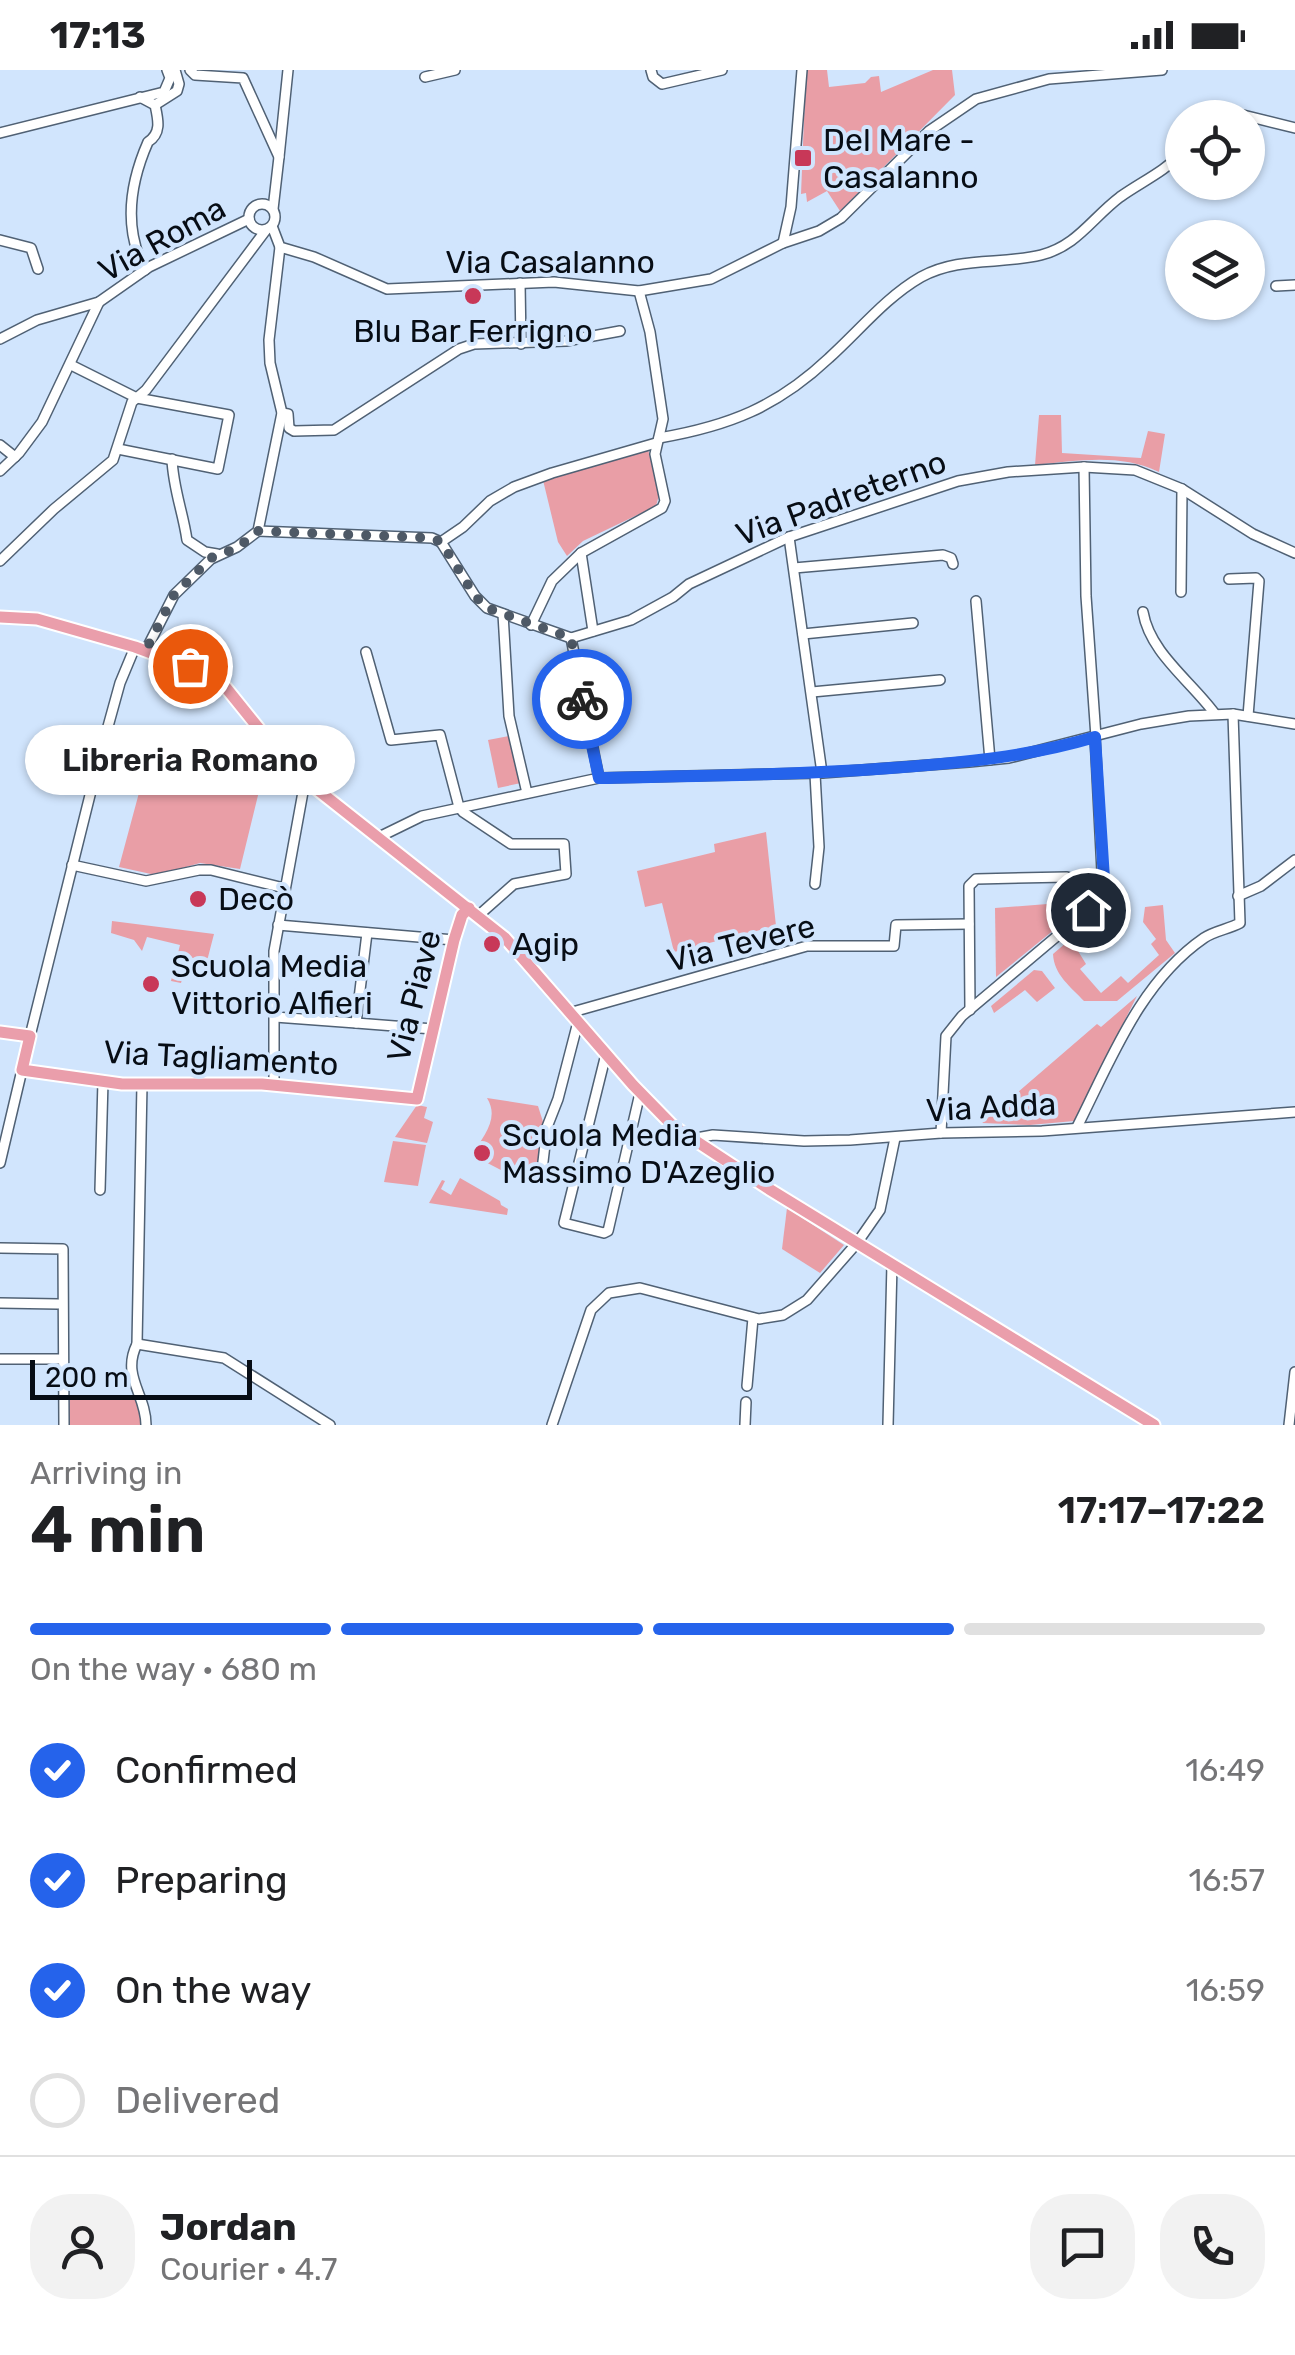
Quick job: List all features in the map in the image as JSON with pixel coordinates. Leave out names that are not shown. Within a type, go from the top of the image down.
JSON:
[{"type":"main road","points":[[0,617],[37,619],[141,649],[190,666],[223,684],[272,746],[309,783],[505,938],[661,1116],[1154,1425]]},
{"type":"main road","name":"Via Piave","points":[[417,1099],[454,940],[462,915],[474,912]]},
{"type":"main road","points":[[0,1032],[30,1036],[22,1070]]},
{"type":"main road","name":"Via Tagliamento","points":[[22,1070],[103,1082],[274,1085],[417,1099]]},
{"type":"street","points":[[0,133],[164,92],[170,78],[167,70]]},
{"type":"street","points":[[156,105],[177,91],[174,70]]},
{"type":"street","points":[[190,70],[195,74],[243,78],[279,157]]},
{"type":"street","points":[[0,562],[54,509],[113,460],[132,402],[269,228],[275,217],[272,209],[288,70]]},
{"type":"street","points":[[425,77],[455,70]]},
{"type":"street","points":[[651,70],[662,84],[722,70]]},
{"type":"street","points":[[783,243],[791,207],[802,70]]},
{"type":"street","name":"Via Casalanno","points":[[280,246],[387,289],[554,282],[639,291],[711,279],[841,218],[929,132],[976,99],[1049,80],[1162,70]]},
{"type":"street","points":[[139,97],[156,105]]},
{"type":"street","points":[[145,270],[134,240],[131,190],[141,156],[159,124],[156,105]]},
{"type":"street","points":[[1265,121],[1295,128]]},
{"type":"street","points":[[441,542],[490,501],[514,487],[698,432],[765,407],[827,360],[908,286],[929,273],[952,265],[1042,254],[1077,239],[1117,200],[1165,169]]},
{"type":"street","points":[[269,228],[257,229],[248,219],[256,204],[272,209]]},
{"type":"street","name":"Via Roma","points":[[99,302],[145,270],[248,219]]},
{"type":"street","points":[[30,1036],[120,683],[174,595],[211,558],[237,548],[258,531],[282,413],[270,363],[269,340],[280,246],[269,228]]},
{"type":"street","points":[[0,240],[31,248],[38,269]]},
{"type":"street","points":[[520,283],[522,344]]},
{"type":"street","points":[[1276,286],[1295,286]]},
{"type":"street","points":[[531,625],[552,581],[581,553],[662,508],[658,441],[663,419],[650,332],[639,291]]},
{"type":"street","points":[[0,339],[36,320],[99,302]]},
{"type":"street","points":[[0,471],[34,436],[99,302]]},
{"type":"street","points":[[282,413],[288,414],[289,428],[294,430],[334,430],[459,349],[474,344],[566,341],[620,331]]},
{"type":"street","points":[[71,365],[138,398],[230,414],[218,469],[118,449]]},
{"type":"street","points":[[0,445],[15,457]]},
{"type":"street","points":[[172,459],[173,487],[182,508],[186,540],[205,552],[220,555]]},
{"type":"street","points":[[941,1133],[946,1036],[970,1010],[1088,910],[1103,891],[1086,596],[1084,467]]},
{"type":"street","name":"Via Padreterno","points":[[571,638],[632,620],[674,597],[688,584],[789,538],[968,478],[1008,472],[1084,467],[1135,470],[1182,489],[1253,534],[1295,553]]},
{"type":"street","points":[[1181,592],[1182,489]]},
{"type":"street","points":[[258,531],[369,533],[441,542],[487,608],[571,638],[599,778]]},
{"type":"street","points":[[789,538],[812,692],[819,773],[816,884]]},
{"type":"street","points":[[581,553],[594,631]]},
{"type":"street","points":[[794,568],[943,554],[953,564]]},
{"type":"street","points":[[1229,579],[1259,581],[1248,716]]},
{"type":"street","points":[[976,600],[990,760]]},
{"type":"street","points":[[1144,612],[1147,628],[1160,651],[1214,714]]},
{"type":"street","points":[[503,614],[509,716],[528,793]]},
{"type":"street","points":[[804,634],[913,623]]},
{"type":"street","points":[[366,652],[390,738],[394,742],[440,735],[459,807],[477,824],[510,844],[564,844],[566,874],[514,884],[474,912]]},
{"type":"street","points":[[812,692],[940,680]]},
{"type":"street","points":[[377,838],[422,816],[599,778],[819,773],[990,760],[1141,724],[1214,714],[1295,724]]},
{"type":"street","points":[[1077,1127],[1152,988],[1207,935],[1237,925],[1233,714]]},
{"type":"street","points":[[274,1085],[274,951],[302,792],[309,783]]},
{"type":"street","points":[[1238,896],[1262,886],[1295,860]]},
{"type":"street","points":[[72,864],[146,882],[210,870],[284,888]]},
{"type":"street","points":[[970,1010],[969,886],[985,876],[1067,878],[1079,903],[1088,910]]},
{"type":"street","points":[[278,924],[454,940]]},
{"type":"street","name":"Via Tevere","points":[[573,1018],[807,946],[894,946],[896,925],[969,924]]},
{"type":"street","points":[[356,1023],[367,934]]},
{"type":"street","points":[[275,1016],[433,1030]]},
{"type":"street","points":[[541,1179],[547,1127],[558,1099],[573,1018]]},
{"type":"street","points":[[606,1054],[564,1223],[608,1231],[640,1093]]},
{"type":"street","points":[[0,1163],[22,1070]]},
{"type":"street","points":[[100,1190],[103,1082]]},
{"type":"street","points":[[142,1084],[137,1344],[132,1356],[132,1381],[145,1407],[146,1425]]},
{"type":"street","name":"Via Adda","points":[[691,1138],[895,1138],[1295,1112]]},
{"type":"street","points":[[552,1425],[587,1321],[599,1299],[609,1292],[640,1288],[753,1318],[783,1316],[801,1306],[857,1242],[885,1198],[895,1138]]},
{"type":"street","points":[[0,1248],[63,1249],[64,1425]]},
{"type":"street","points":[[888,1425],[892,1264]]},
{"type":"street","points":[[0,1304],[61,1304]]},
{"type":"street","points":[[747,1386],[753,1318]]},
{"type":"street","points":[[137,1344],[224,1358],[330,1425]]},
{"type":"street","points":[[0,1359],[63,1359]]},
{"type":"street","points":[[1289,1425],[1295,1372]]},
{"type":"street","points":[[744,1425],[746,1402]]},
{"type":"shaded area","points":[[806,70],[827,70],[829,87],[865,83],[879,76],[881,92],[933,70],[952,70],[955,95],[840,211],[827,191],[807,202],[806,193],[801,194]]},
{"type":"shaded area","points":[[1039,415],[1061,415],[1062,453],[1141,458],[1148,431],[1165,434],[1159,472],[1114,460],[1035,465]]},
{"type":"shaded area","points":[[648,449],[659,495],[656,506],[583,541],[567,556],[558,542],[542,476]]},
{"type":"shaded area","points":[[509,736],[521,783],[498,788],[488,740]]},
{"type":"shaded area","points":[[150,752],[202,766],[207,753],[228,765],[226,774],[261,783],[240,869],[200,863],[151,874],[119,867]]},
{"type":"shaded area","points":[[766,832],[776,926],[674,952],[662,903],[645,907],[637,871],[715,852],[714,844]]},
{"type":"shaded area","points":[[1060,903],[1060,925],[996,977],[995,908]]},
{"type":"shaded area","points":[[1163,905],[1166,940],[1175,953],[1117,1001],[1084,1001],[1060,974],[1053,954],[1101,913],[1109,924],[1078,951],[1086,964],[1080,969],[1101,993],[1121,976],[1128,983],[1159,955],[1151,944],[1156,939],[1143,922],[1145,907]]},
{"type":"shaded area","points":[[112,921],[214,934],[207,961],[188,957],[181,983],[171,981],[180,945],[147,937],[142,951],[134,940],[111,933]]},
{"type":"shaded area","points":[[1034,970],[1042,971],[1055,988],[1037,1002],[1025,990],[994,1013],[991,1006]]},
{"type":"shaded area","points":[[1137,996],[1074,1121],[1030,1125],[982,1123],[1097,1024],[1101,1027]]},
{"type":"shaded area","points":[[487,1098],[538,1106],[544,1125],[536,1184],[530,1185],[472,1155],[491,1120]]},
{"type":"shaded area","points":[[417,1105],[427,1107],[424,1118],[433,1122],[427,1143],[395,1137]]},
{"type":"shaded area","points":[[393,1141],[426,1145],[418,1186],[384,1182]]},
{"type":"shaded area","points":[[460,1178],[500,1201],[508,1209],[507,1215],[429,1203],[442,1180],[445,1181],[441,1189],[451,1195]]},
{"type":"shaded area","points":[[787,1208],[844,1245],[820,1273],[782,1249]]},
{"type":"shaded area","points":[[70,1395],[136,1397],[140,1402],[141,1425],[68,1425]]},
{"type":"way so far","points":[[190,666],[146,650],[149,639],[174,595],[211,558],[237,548],[258,531],[432,538],[441,542],[487,608],[571,638],[582,699]]},
{"type":"place","name":"Del Mare - Casalanno","points":[[803,158]]},
{"type":"place","name":"Blu Bar Ferrigno","points":[[473,296]]},
{"type":"place","name":"Libreria Romano","points":[[190,666]]},
{"type":"place","name":"Decò","points":[[198,899]]},
{"type":"place","name":"Agip","points":[[492,944]]},
{"type":"place","name":"Scuola Media Vittorio Alfieri","points":[[151,984]]},
{"type":"place","name":"Scuola Media Massimo D'Azeglio","points":[[482,1153]]},
{"type":"route","points":[[582,699],[599,778],[822,773],[937,765],[1009,758],[1095,737],[1104,879],[1103,891],[1088,910]]}]
